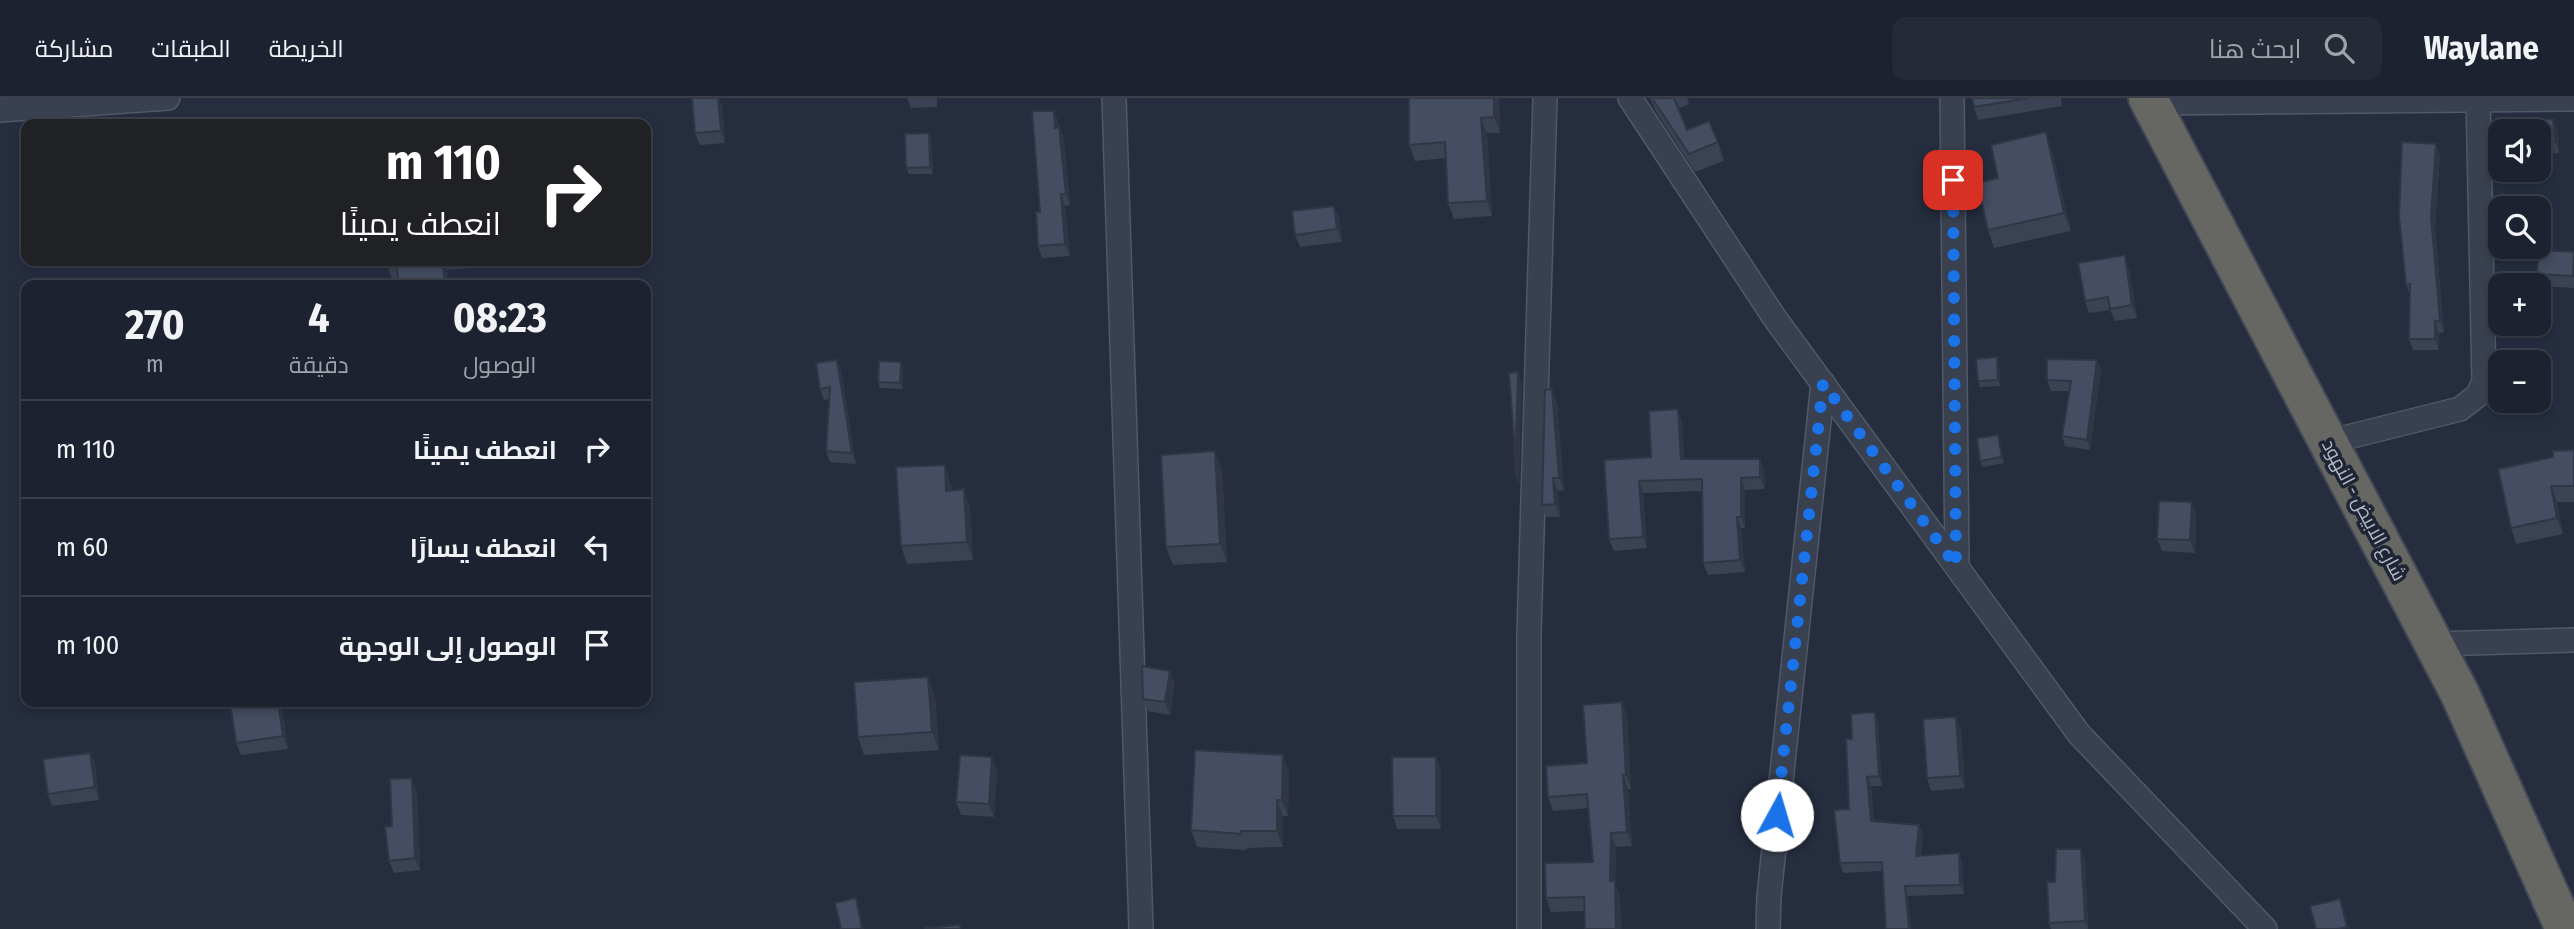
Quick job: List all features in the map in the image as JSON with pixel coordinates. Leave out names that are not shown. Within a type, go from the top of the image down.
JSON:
[{"type":"highway","name":"شارع الابيض - النهود","points":[[2149,101],[2460,694],[2565,929]]},
{"type":"street","points":[[0,110],[168,98]]},
{"type":"street","points":[[1114,98],[1141,929]]},
{"type":"street","points":[[1529,929],[1529,633],[1545,98]]},
{"type":"street","points":[[1630,98],[1774,317],[2079,734],[2264,929]]},
{"type":"street","points":[[1952,98],[1956,566]]},
{"type":"street","points":[[2328,442],[2460,409],[2477,395],[2481,388],[2484,381],[2479,99]]},
{"type":"street","points":[[2149,101],[2574,99]]},
{"type":"street","points":[[1768,929],[1769,896],[1823,383]]},
{"type":"street","points":[[2434,644],[2574,640]]},
{"type":"building","points":[[692,98],[718,98],[721,131],[695,133]]},
{"type":"building","points":[[1409,98],[1494,98],[1494,117],[1481,118],[1487,201],[1448,203],[1445,142],[1409,145]]},
{"type":"building","points":[[1652,98],[1674,98],[1687,130],[1709,121],[1718,142],[1689,154]]},
{"type":"building","points":[[1972,98],[2029,98],[1974,107]]},
{"type":"building","points":[[1032,111],[1054,111],[1055,128],[1059,127],[1066,194],[1061,194],[1065,244],[1038,246],[1036,212],[1040,212]]},
{"type":"building","points":[[2553,119],[2555,141],[2551,141]]},
{"type":"building","points":[[2046,132],[2064,213],[1988,230],[1977,183],[1998,178],[1991,145]]},
{"type":"building","points":[[929,133],[930,167],[906,168],[905,134]]},
{"type":"building","points":[[2402,142],[2436,144],[2431,216],[2440,321],[2435,321],[2435,339],[2409,339],[2410,284],[2406,285],[2399,216]]},
{"type":"building","points":[[1334,206],[1337,229],[1295,235],[1292,211]]},
{"type":"building","points":[[2551,251],[2574,252],[2573,276],[2537,273],[2538,259],[2551,259]]},
{"type":"building","points":[[2125,255],[2132,305],[2110,309],[2108,297],[2085,301],[2078,263]]},
{"type":"building","points":[[396,266],[443,266],[444,280],[398,280]]},
{"type":"building","points":[[1997,357],[1998,380],[1978,381],[1976,359]]},
{"type":"building","points":[[2047,359],[2097,360],[2087,440],[2062,436],[2071,381],[2047,380]]},
{"type":"building","points":[[837,360],[852,453],[826,451],[830,387],[820,389],[816,363]]},
{"type":"building","points":[[879,361],[901,362],[900,383],[878,382]]},
{"type":"building","points":[[1518,372],[1515,474],[1509,373]]},
{"type":"building","points":[[1552,389],[1559,478],[1553,478],[1555,504],[1542,505],[1545,390]]},
{"type":"building","points":[[1678,409],[1681,459],[1760,459],[1760,477],[1741,478],[1741,517],[1737,517],[1740,560],[1703,563],[1702,479],[1639,481],[1643,537],[1609,539],[1604,460],[1651,457],[1649,411]]},
{"type":"building","points":[[1998,435],[2002,457],[1980,461],[1977,438]]},
{"type":"building","points":[[2574,450],[2574,486],[2551,486],[2557,518],[2511,528],[2498,469],[2553,457],[2553,451]]},
{"type":"building","points":[[1215,451],[1220,544],[1166,547],[1161,455]]},
{"type":"building","points":[[945,465],[946,491],[964,489],[967,542],[901,546],[896,467]]},
{"type":"building","points":[[2159,501],[2192,502],[2190,540],[2157,539]]},
{"type":"building","points":[[1142,666],[1170,671],[1165,702],[1143,699]]},
{"type":"building","points":[[928,677],[932,732],[858,737],[854,682]]},
{"type":"building","points":[[1622,702],[1627,832],[1611,833],[1610,881],[1615,881],[1616,929],[1585,929],[1584,897],[1546,898],[1545,863],[1593,862],[1587,794],[1548,797],[1546,766],[1587,763],[1583,705]]},
{"type":"building","points":[[231,707],[279,707],[283,736],[236,743]]},
{"type":"building","points":[[1875,712],[1879,776],[1867,777],[1871,821],[1919,825],[1916,856],[1959,853],[1960,885],[1905,886],[1909,929],[1886,929],[1882,862],[1840,863],[1834,810],[1849,809],[1846,739],[1852,739],[1851,714]]},
{"type":"building","points":[[1956,717],[1960,776],[1927,778],[1923,719]]},
{"type":"building","points":[[1195,750],[1283,755],[1282,800],[1277,800],[1277,831],[1241,831],[1241,834],[1191,830]]},
{"type":"building","points":[[90,753],[95,787],[48,794],[43,759]]},
{"type":"building","points":[[960,755],[992,757],[989,804],[956,802]]},
{"type":"building","points":[[1392,757],[1436,757],[1436,816],[1393,816]]},
{"type":"building","points":[[412,778],[415,858],[389,861],[385,827],[392,826],[390,779]]},
{"type":"building","points":[[2056,849],[2081,849],[2085,921],[2049,923],[2047,882],[2055,882]]},
{"type":"building","points":[[856,898],[862,929],[841,929],[835,903]]},
{"type":"building","points":[[2340,899],[2347,927],[2316,929],[2310,906]]},
{"type":"building","points":[[960,925],[960,929],[925,929],[925,928]]},
{"type":"route","points":[[1777,815],[1823,383],[1956,566],[1953,180]]}]
